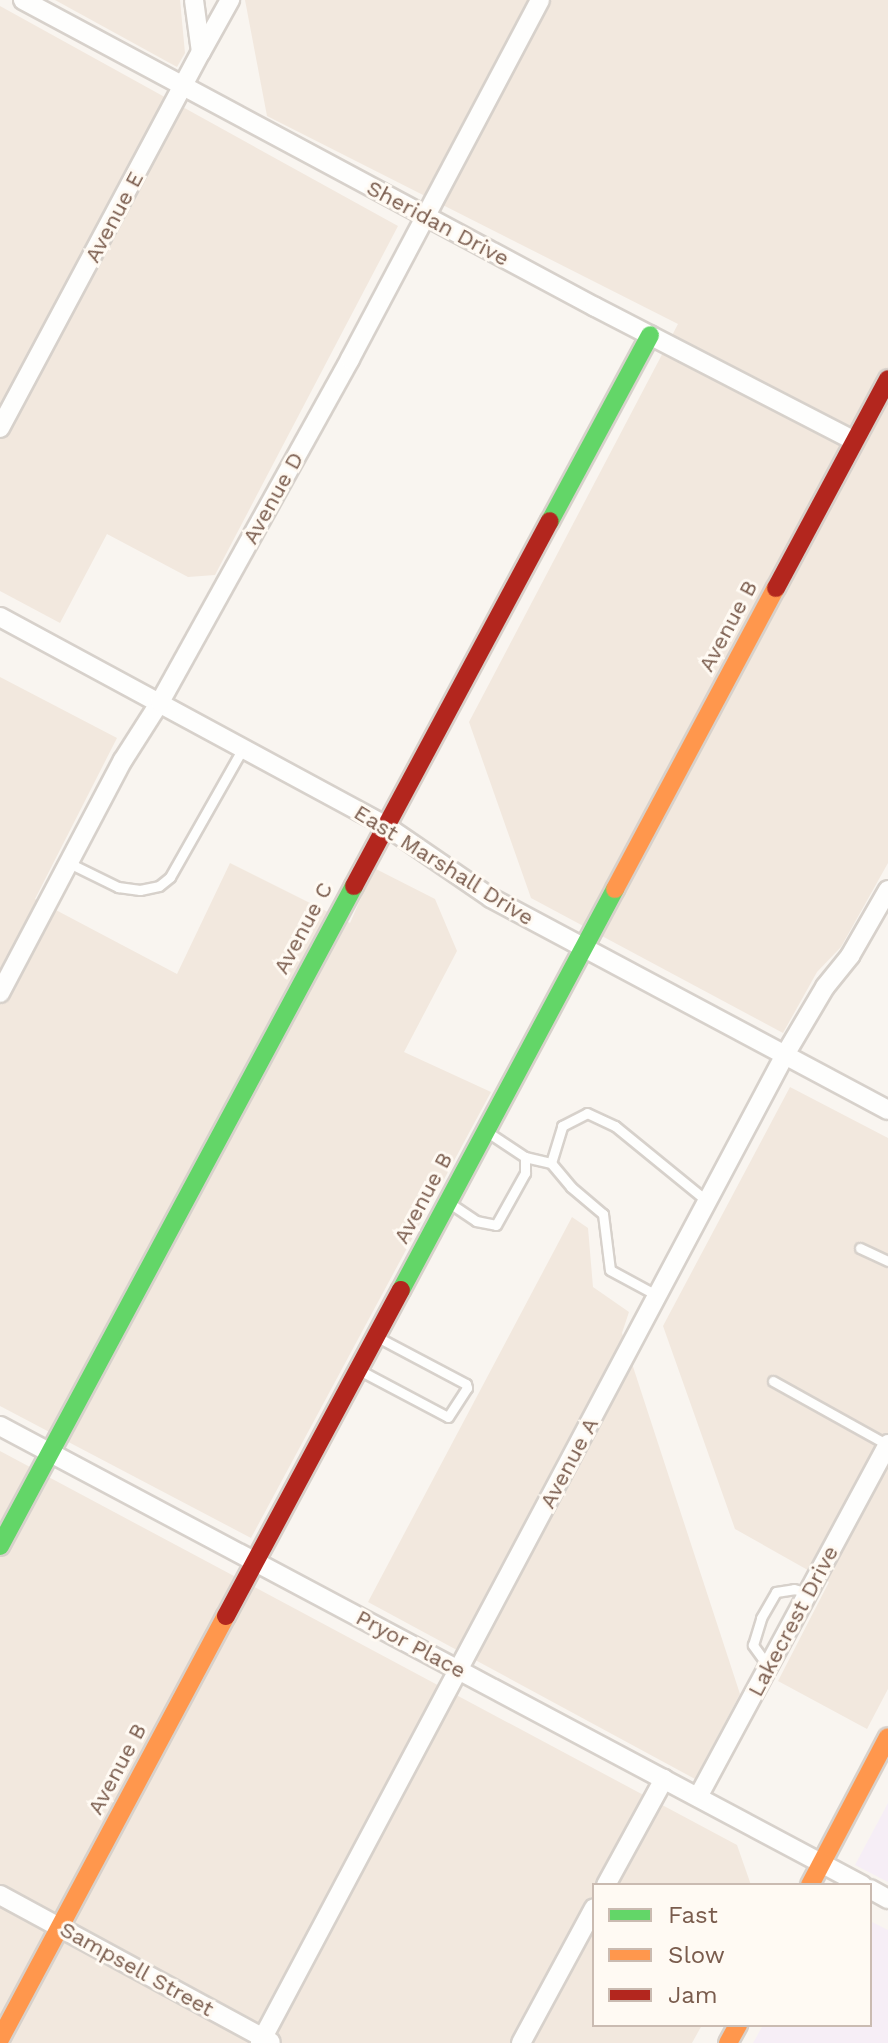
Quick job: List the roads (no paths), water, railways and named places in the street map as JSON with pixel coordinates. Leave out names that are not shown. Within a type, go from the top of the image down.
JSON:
[{"type":"street","name":"Sheridan Drive","points":[[23,0],[424,216],[855,441]]},
{"type":"street","points":[[194,0],[201,52]]},
{"type":"street","name":"Avenue E","points":[[0,428],[230,0]]},
{"type":"street","name":"Avenue D","points":[[0,993],[123,760],[160,702],[350,359],[540,0]]},
{"type":"street","name":"Avenue C","points":[[0,1546],[650,335]]},
{"type":"street","name":"Avenue B","points":[[0,2039],[888,379]]},
{"type":"street","name":"East Marshall Drive","points":[[0,617],[386,826],[491,898],[888,1110]]},
{"type":"street","name":"Avenue A","points":[[266,2041],[458,1668],[786,1053],[825,987],[850,956],[888,890]]},
{"type":"street","name":"Pryor Place","points":[[0,1426],[858,1883]]},
{"type":"street","name":"Lakecrest Drive","points":[[698,1797],[888,1444]]},
{"type":"street","points":[[811,1883],[888,1737]]},
{"type":"street","points":[[607,1883],[664,1779]]},
{"type":"street","name":"Sampsell Street","points":[[0,1895],[266,2041]]},
{"type":"street","points":[[521,2043],[592,1912]]},
{"type":"lane","points":[[69,863],[118,887],[140,890],[159,886],[170,877],[243,748]]},
{"type":"lane","points":[[551,1163],[562,1126],[587,1113],[615,1126],[708,1202]]},
{"type":"lane","points":[[486,1131],[525,1157],[551,1163],[571,1187],[603,1214],[610,1270],[658,1296]]},
{"type":"lane","points":[[448,1202],[476,1221],[496,1225],[525,1173],[525,1157]]},
{"type":"lane","points":[[860,1248],[888,1261]]},
{"type":"lane","points":[[358,1370],[448,1417],[467,1388],[466,1384],[376,1336]]},
{"type":"lane","points":[[773,1381],[888,1444]]},
{"type":"lane","points":[[769,1666],[753,1645],[761,1618],[776,1592],[794,1589],[808,1593]]}]
